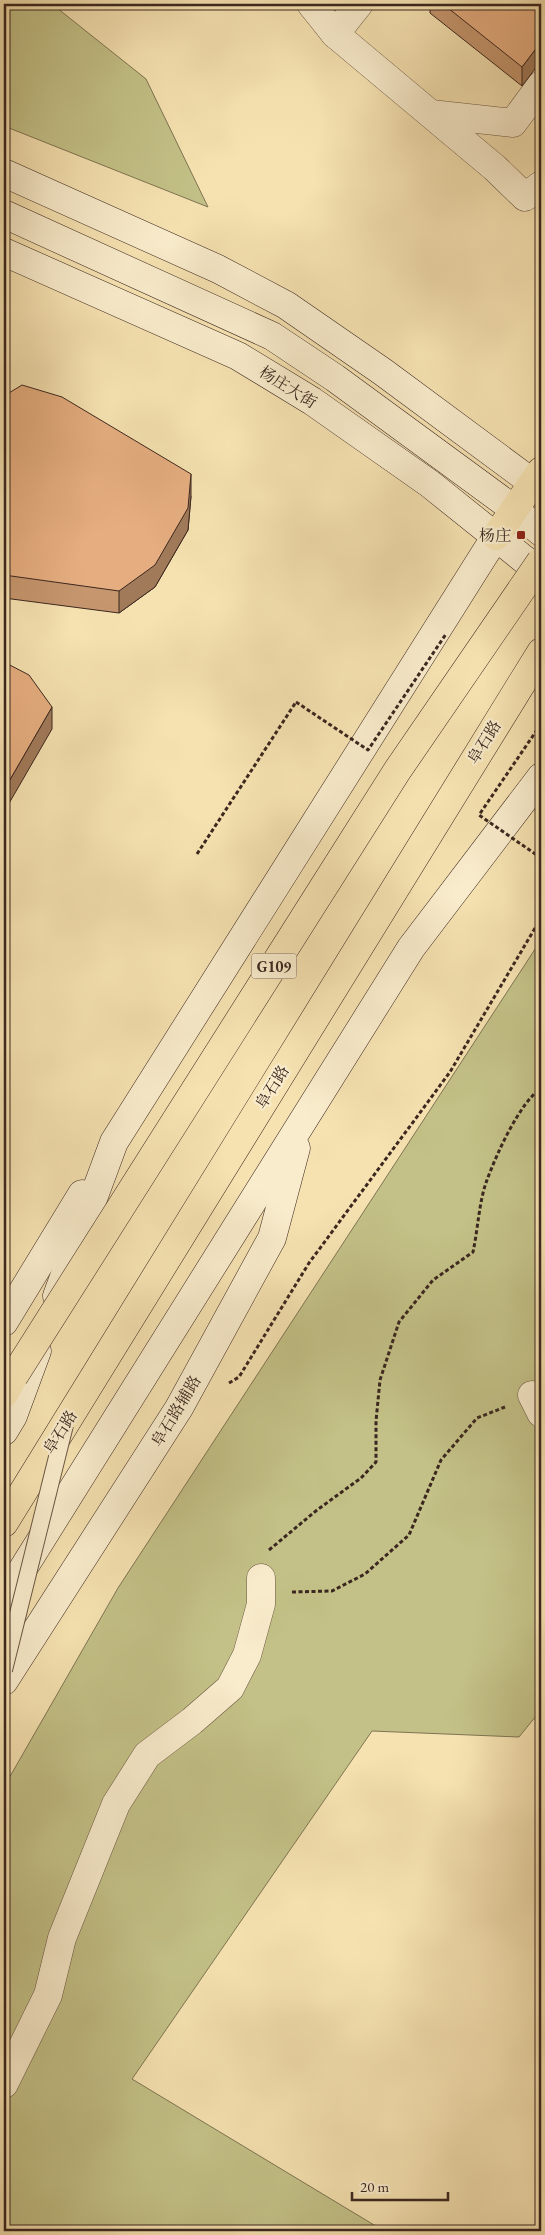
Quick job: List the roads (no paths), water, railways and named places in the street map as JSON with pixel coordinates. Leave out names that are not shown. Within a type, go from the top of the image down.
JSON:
[{"type":"main road","points":[[311,4],[335,34],[495,168],[525,197],[541,186]]},
{"type":"main road","points":[[335,34],[359,4]]},
{"type":"main road","points":[[431,114],[513,123],[541,85]]},
{"type":"main road","points":[[4,173],[218,269],[286,304],[538,481],[496,536],[114,1142],[4,1322]]},
{"type":"main road","name":"杨庄大街","points":[[4,214],[272,336],[336,378],[515,510],[541,532]]},
{"type":"main road","name":"杨庄大街","points":[[4,252],[238,356],[312,401],[430,484],[541,573]]},
{"type":"main road","name":"G109","points":[[4,1394],[397,771],[541,561]]},
{"type":"main road","name":"阜石路","points":[[4,1523],[541,652]]},
{"type":"main road","points":[[4,1599],[411,948],[541,777]]},
{"type":"main road","name":"阜石路辅路","points":[[4,1681],[179,1408],[272,1238],[304,1120]]},
{"type":"main road","points":[[4,1431],[13,1416],[114,1142]]},
{"type":"main road","points":[[4,2084],[48,1995],[62,1938],[116,1804],[147,1755],[192,1721],[230,1688],[247,1655],[261,1604],[262,1578]]},
{"type":"lane","points":[[4,1670],[64,1425]]},
{"type":"place","name":"杨庄","points":[[521,535]]}]
